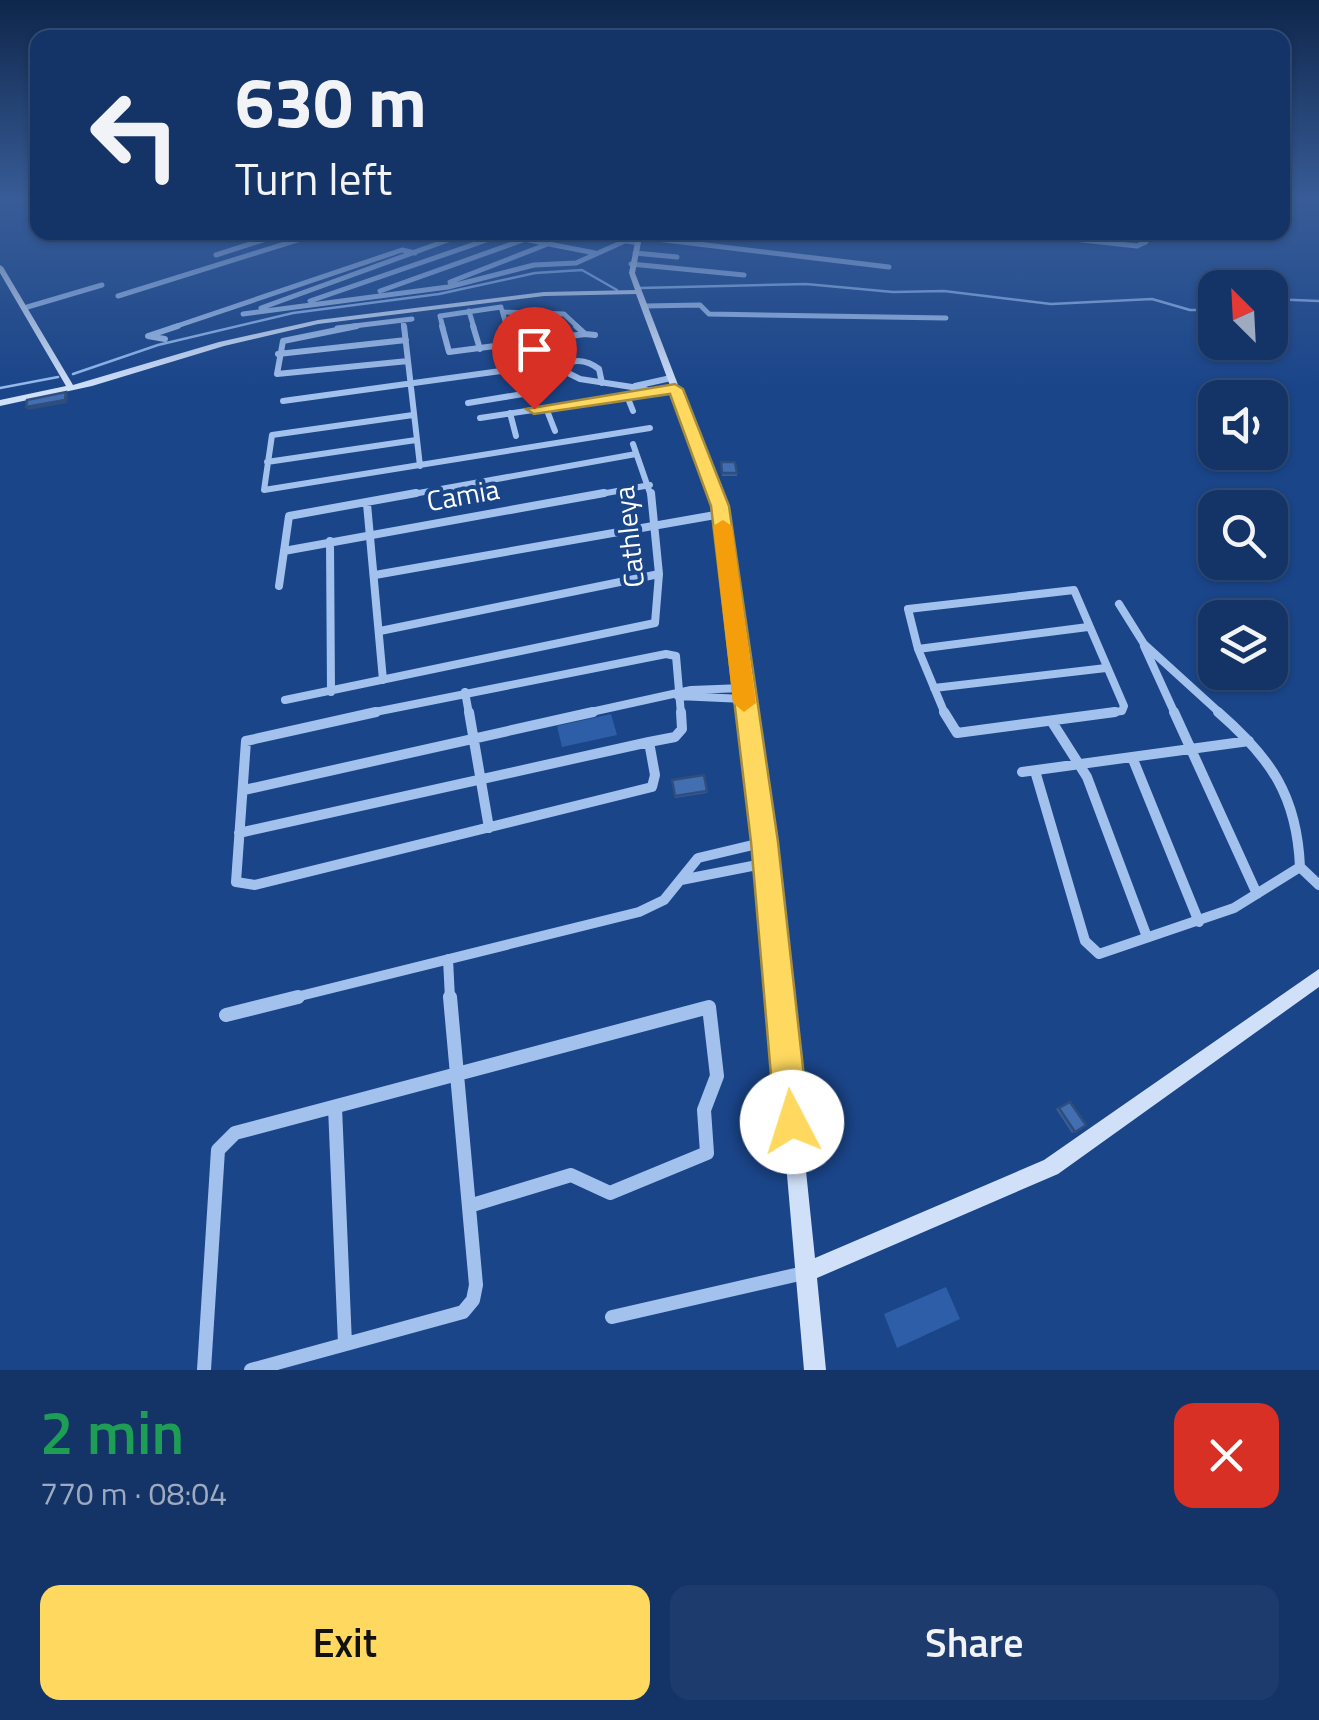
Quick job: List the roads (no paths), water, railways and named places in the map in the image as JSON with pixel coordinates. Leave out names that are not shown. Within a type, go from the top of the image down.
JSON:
[{"type":"main road","points":[[637,263],[642,299],[712,478],[721,514],[765,842],[815,1370]]},
{"type":"main road","points":[[0,267],[71,388]]},
{"type":"main road","points":[[0,403],[318,322],[544,294],[642,299]]},
{"type":"main road","points":[[805,1273],[1051,1167],[1319,976]]},
{"type":"street","points":[[118,296],[226,263]]},
{"type":"street","points":[[166,339],[148,336],[364,263]]},
{"type":"street","points":[[387,263],[243,314],[431,289],[539,263]]},
{"type":"street","points":[[294,307],[420,263]]},
{"type":"street","points":[[368,296],[460,263]]},
{"type":"street","points":[[431,289],[499,263]]},
{"type":"street","points":[[534,265],[576,263]]},
{"type":"street","points":[[698,263],[744,276]]},
{"type":"street","points":[[842,263],[889,267]]},
{"type":"street","points":[[24,308],[102,285]]},
{"type":"street","points":[[642,299],[700,305],[708,314],[946,318]]},
{"type":"street","points":[[503,308],[518,364]]},
{"type":"street","points":[[585,334],[564,314],[503,308],[440,316],[448,352],[595,335]]},
{"type":"street","points":[[469,311],[480,349]]},
{"type":"street","points":[[408,360],[280,377],[278,354],[280,342],[311,332],[412,318]]},
{"type":"street","points":[[403,321],[420,466]]},
{"type":"street","points":[[278,354],[406,340]]},
{"type":"street","points":[[589,362],[596,354]]},
{"type":"street","points":[[522,376],[569,362],[589,362],[599,369],[602,383]]},
{"type":"street","points":[[518,364],[532,370]]},
{"type":"street","points":[[284,401],[508,370],[518,364]]},
{"type":"street","points":[[558,368],[566,376],[632,388],[673,384]]},
{"type":"street","points":[[508,370],[522,376],[532,402]]},
{"type":"street","points":[[480,418],[627,396],[673,384]]},
{"type":"street","points":[[468,402],[528,393]]},
{"type":"street","points":[[627,396],[633,411]]},
{"type":"street","points":[[590,402],[596,414]]},
{"type":"street","points":[[546,408],[555,431]]},
{"type":"street","points":[[510,413],[516,436]]},
{"type":"street","points":[[413,415],[269,437],[266,492],[650,428]]},
{"type":"street","points":[[267,462],[416,440]]},
{"type":"street","name":"Cathleya","points":[[382,680],[652,624],[658,618],[659,574],[650,485],[633,444]]},
{"type":"street","points":[[279,586],[289,516],[636,454]]},
{"type":"street","name":"Camia","points":[[284,551],[650,485]]},
{"type":"street","points":[[284,700],[382,680],[367,504]]},
{"type":"street","points":[[376,575],[721,514]]},
{"type":"street","points":[[330,541],[331,692]]},
{"type":"street","points":[[380,632],[659,574]]},
{"type":"street","points":[[1074,590],[1088,627],[1124,706],[1122,711],[954,732],[918,649],[908,609],[1074,590]]},
{"type":"street","points":[[1120,604],[1142,642],[1257,894]]},
{"type":"street","points":[[918,649],[1088,627]]},
{"type":"street","points":[[1142,642],[1271,762],[1299,823],[1300,867],[1319,885]]},
{"type":"street","points":[[239,834],[680,734],[677,660],[670,654],[465,692],[251,739],[245,744],[234,875],[239,886],[244,886],[652,787],[655,775],[648,742]]},
{"type":"street","points":[[934,688],[1106,668]]},
{"type":"street","points":[[465,692],[489,828]]},
{"type":"street","points":[[244,790],[678,696],[744,694]]},
{"type":"street","points":[[1052,722],[1079,766],[1146,937]]},
{"type":"street","points":[[1022,772],[1192,752],[1248,741]]},
{"type":"street","points":[[1132,757],[1198,922]]},
{"type":"street","points":[[1035,771],[1091,950],[1100,954],[1198,922],[1257,894],[1300,867]]},
{"type":"street","points":[[226,1015],[639,912],[664,900],[698,858],[765,842]]},
{"type":"street","points":[[729,849],[735,869]]},
{"type":"street","points":[[681,880],[767,863]]},
{"type":"street","points":[[251,1370],[470,1307],[476,1285],[454,1077],[448,959]]},
{"type":"street","points":[[204,1370],[218,1150],[234,1134],[703,1006],[711,1008],[718,1076],[704,1110],[707,1154],[610,1193],[571,1174],[469,1206]]},
{"type":"street","points":[[335,1107],[345,1344]]},
{"type":"street","points":[[612,1317],[805,1273]]},
{"type":"waterway","points":[[73,374],[158,345],[293,313],[439,294],[535,273],[582,270],[617,290]]},
{"type":"waterway","points":[[640,288],[806,284],[893,292],[944,291],[1051,304],[1152,299],[1198,310]]},
{"type":"waterway","points":[[1288,300],[1319,301]]},
{"type":"waterway","points":[[0,388],[58,377]]}]
